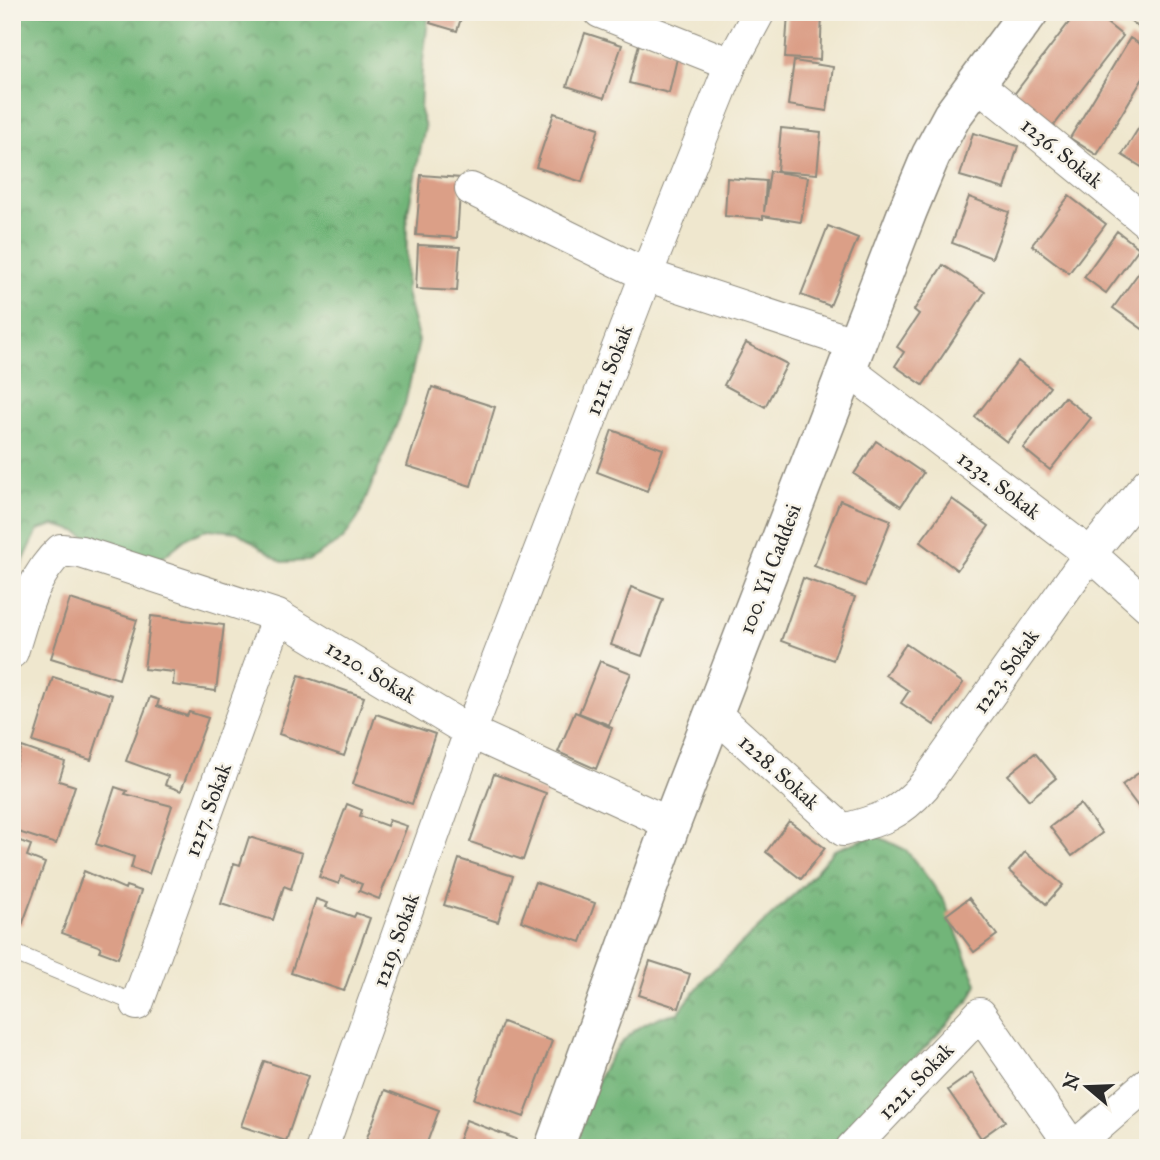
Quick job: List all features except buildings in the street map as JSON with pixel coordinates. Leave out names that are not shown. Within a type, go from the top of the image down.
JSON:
[{"type":"street","points":[[600,12],[731,64]]},
{"type":"street","name":"1211. Sokak","points":[[470,732],[646,275],[731,64],[759,12]]},
{"type":"street","name":"100. Yıl Caddesi","points":[[554,1148],[671,824],[931,155],[952,116],[1029,12]]},
{"type":"street","name":"1236. Sokak","points":[[976,83],[1148,223]]},
{"type":"street","name":"1232. Sokak","points":[[471,190],[646,275],[852,357],[1090,554],[1148,606]]},
{"type":"street","name":"1223. Sokak","points":[[843,830],[886,818],[906,806],[1090,554],[1148,483]]},
{"type":"street","name":"1220. Sokak","points":[[12,652],[35,583],[47,562],[61,550],[80,552],[278,616],[470,732],[671,824]]},
{"type":"street","name":"1217. Sokak","points":[[137,1004],[278,616]]},
{"type":"street","name":"1228. Sokak","points":[[714,713],[843,830]]},
{"type":"street","name":"1219. Sokak","points":[[322,1148],[470,732]]},
{"type":"street","name":"1221. Sokak","points":[[852,1148],[980,1014],[1073,1148]]},
{"type":"street","points":[[1073,1148],[1148,1083]]},
{"type":"lane","points":[[12,952],[137,1004]]},
{"type":"green space","points":[[12,12],[429,12],[420,111],[425,127],[407,216],[406,293],[419,341],[405,404],[358,518],[343,539],[308,561],[282,562],[237,532],[209,529],[188,537],[157,562],[96,544],[76,531],[54,525],[38,530],[12,585]]},
{"type":"green space","points":[[875,835],[906,850],[931,882],[945,903],[977,984],[969,1001],[830,1148],[570,1148],[596,1083],[620,1045],[635,1030],[654,1019],[678,1013],[706,977],[805,884],[834,850]]}]
